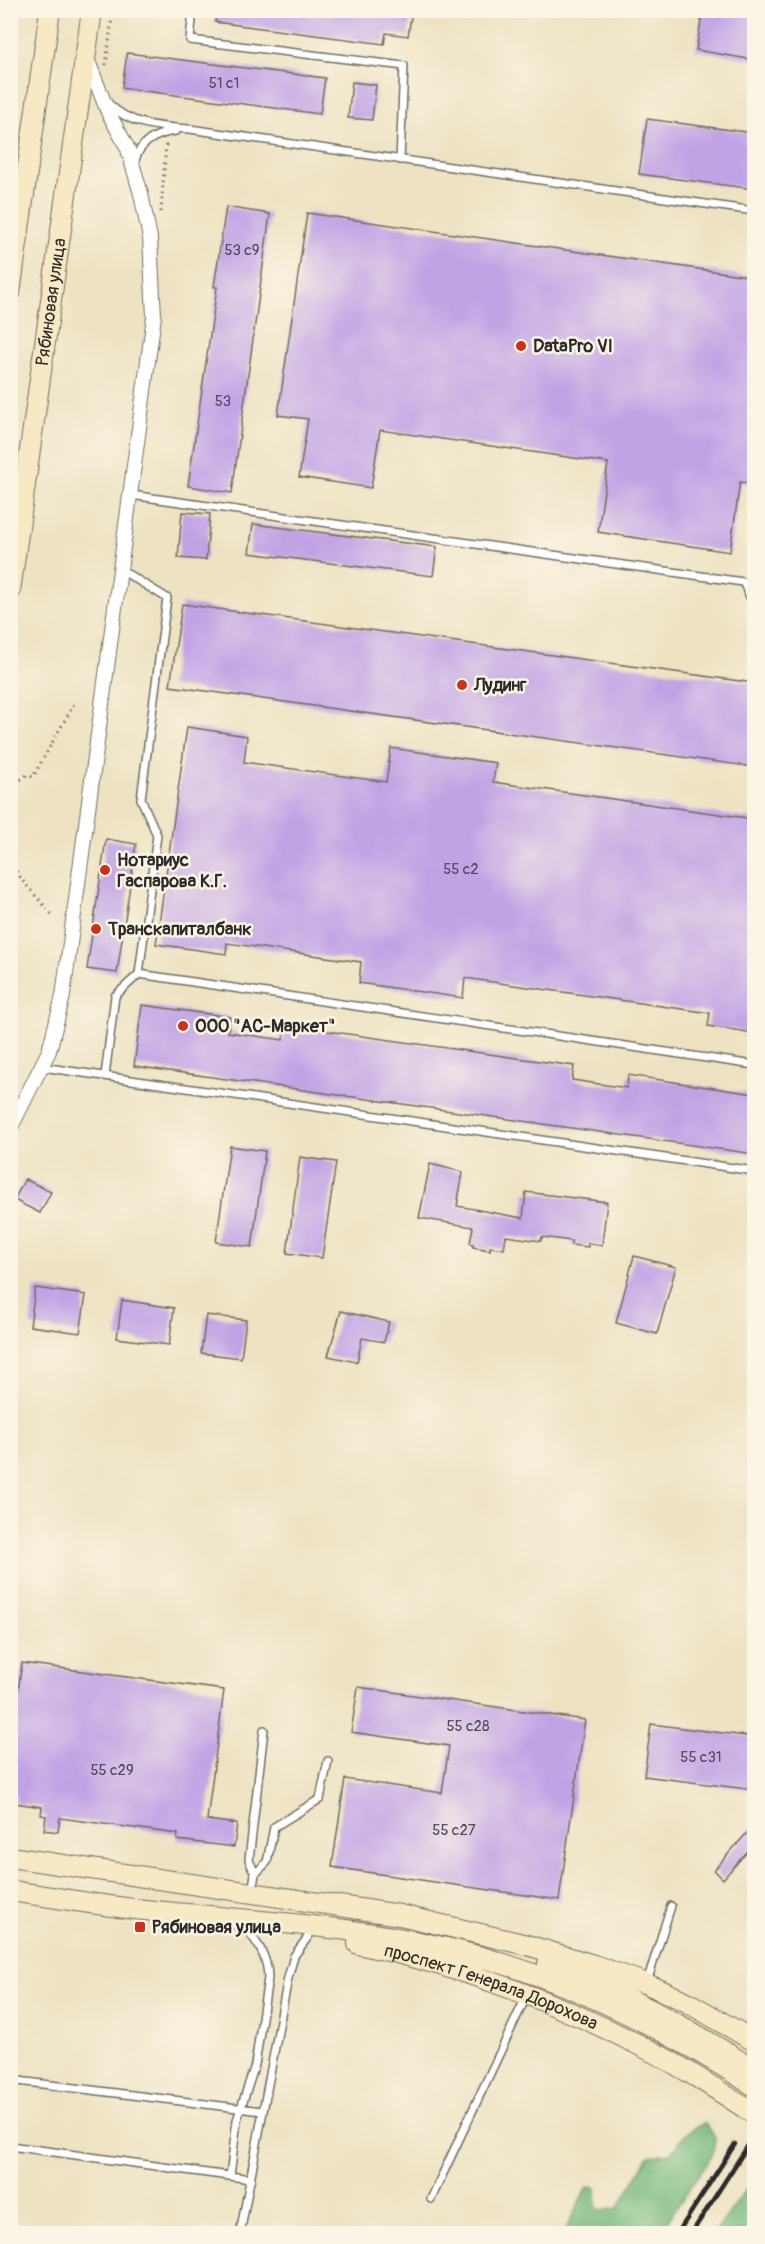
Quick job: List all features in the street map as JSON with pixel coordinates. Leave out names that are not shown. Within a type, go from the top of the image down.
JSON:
[{"type":"main road","name":"Рябиновая улица","points":[[10,591],[92,10]]},
{"type":"main road","points":[[10,293],[47,11]]},
{"type":"main road","name":"проспект Генерала Дорохова","points":[[10,1857],[254,1883],[527,1945],[647,1984],[687,2002],[754,2041]]},
{"type":"main road","name":"проспект Генерала Дорохова","points":[[10,1891],[142,1910],[306,1925],[399,1938],[459,1951],[564,1985],[616,2008],[697,2051],[754,2086]]},
{"type":"main road","name":"проспект Генерала Дорохова","points":[[204,1916],[310,1934],[431,1962],[528,1995],[647,2048],[754,2115]]},
{"type":"main road","name":"проспект Генерала Дорохова","points":[[465,1930],[571,1972],[621,1995],[664,2016],[754,2070]]},
{"type":"street","points":[[10,1129],[42,1067],[57,1027],[63,996],[154,316],[150,238],[141,194],[128,149],[102,98],[86,56]]},
{"type":"lane","points":[[193,10],[190,40],[404,66],[400,160]]},
{"type":"lane","points":[[102,98],[129,119],[158,127],[190,129],[754,211]]},
{"type":"lane","points":[[135,172],[135,158],[140,148],[151,138],[167,132],[190,129]]},
{"type":"lane","points":[[131,495],[743,582],[754,605]]},
{"type":"lane","points":[[105,1077],[115,996],[139,974],[157,835],[141,799],[167,598],[121,570]]},
{"type":"lane","points":[[139,974],[754,1065]]},
{"type":"lane","points":[[42,1067],[754,1171]]},
{"type":"lane","points":[[254,1883],[249,1860],[264,1730]]},
{"type":"lane","points":[[254,1883],[267,1862],[274,1827],[320,1799],[328,1761]]},
{"type":"lane","points":[[647,1984],[671,1906]]},
{"type":"lane","points":[[230,2176],[237,2120],[255,2065],[268,1978],[268,1966],[264,1955],[240,1922]]},
{"type":"lane","points":[[240,2234],[288,1978],[294,1956],[310,1934]]},
{"type":"lane","points":[[430,2199],[528,1995]]},
{"type":"lane","points":[[10,2080],[262,2111]]},
{"type":"lane","points":[[10,2146],[250,2179]]},
{"type":"path","points":[[10,831],[16,783],[27,773],[33,777],[75,702]]},
{"type":"path","points":[[10,861],[22,880],[54,917]]},
{"type":"green space","points":[[704,2123],[715,2136],[713,2154],[659,2233],[564,2233],[587,2187],[596,2188],[597,2210],[618,2208],[649,2156],[671,2153],[685,2134]]},
{"type":"green space","points":[[747,2188],[754,2189],[754,2233],[715,2233]]},
{"type":"building","points":[[217,10],[412,10],[408,36],[386,33],[384,44],[215,22]]},
{"type":"building","points":[[703,10],[754,10],[754,60],[696,50]]},
{"type":"building","points":[[127,53],[325,78],[320,114],[122,88]]},
{"type":"building","points":[[352,82],[376,85],[372,120],[348,118]]},
{"type":"building","points":[[647,119],[754,133],[754,189],[639,174]]},
{"type":"building","points":[[226,207],[270,214],[232,493],[188,486],[217,287],[214,287]]},
{"type":"building","name":"DataPro VI","points":[[307,213],[754,277],[754,484],[740,482],[730,552],[598,532],[608,463],[380,430],[371,488],[299,477],[308,419],[278,415]]},
{"type":"building","points":[[182,512],[210,514],[206,560],[178,558]]},
{"type":"building","points":[[253,524],[437,547],[433,576],[249,553]]},
{"type":"building","name":"Лудинг","points":[[182,604],[754,683],[754,767],[170,686]]},
{"type":"building","points":[[187,727],[247,736],[244,762],[386,782],[391,748],[496,763],[493,782],[754,819],[754,1033],[708,1026],[710,1013],[465,978],[463,998],[359,983],[361,962],[227,943],[226,954],[156,944]]},
{"type":"building","points":[[106,839],[136,844],[117,973],[87,969]]},
{"type":"building","points":[[142,1005],[230,1017],[228,1032],[283,1040],[285,1025],[574,1066],[572,1080],[627,1088],[628,1075],[754,1094],[754,1154],[134,1066]]},
{"type":"building","points":[[230,1146],[265,1151],[252,1247],[216,1242]]},
{"type":"building","points":[[300,1157],[336,1162],[322,1258],[287,1253]]},
{"type":"building","points":[[430,1164],[463,1172],[457,1206],[523,1218],[526,1192],[607,1202],[602,1245],[588,1243],[588,1247],[571,1245],[571,1241],[542,1237],[541,1241],[506,1236],[504,1249],[490,1247],[490,1250],[473,1247],[470,1243],[473,1227],[419,1218]]},
{"type":"building","points":[[25,1179],[51,1192],[40,1213],[14,1200]]},
{"type":"building","points":[[634,1256],[676,1267],[657,1334],[616,1323]]},
{"type":"building","points":[[35,1288],[86,1295],[80,1333],[30,1326]]},
{"type":"building","points":[[122,1300],[174,1308],[169,1345],[117,1338]]},
{"type":"building","points":[[341,1311],[389,1322],[384,1342],[362,1338],[357,1362],[328,1356]]},
{"type":"building","points":[[206,1315],[246,1320],[241,1358],[201,1353]]},
{"type":"building","points":[[22,1663],[224,1690],[207,1820],[237,1824],[234,1847],[177,1840],[178,1834],[60,1818],[58,1832],[44,1830],[46,1816],[41,1815],[42,1807],[15,1803],[16,1794],[10,1793],[10,1747]]},
{"type":"building","points":[[358,1687],[585,1720],[559,1900],[332,1867],[345,1779],[442,1793],[449,1746],[351,1732]]},
{"type":"building","points":[[651,1724],[754,1737],[754,1790],[644,1776]]},
{"type":"building","points":[[754,1825],[754,1844],[723,1879],[714,1870]]},
{"type":"railway","points":[[691,2234],[754,2136]]},
{"type":"railway","points":[[677,2234],[735,2144]]},
{"type":"place","name":"DataPro VI","points":[[521,346]]},
{"type":"place","name":"Лудинг","points":[[462,685]]},
{"type":"place","name":"Нотариус Гаспарова К.Г.","points":[[105,870]]},
{"type":"place","name":"Транскапиталбанк","points":[[96,929]]},
{"type":"place","name":"ООО \"АС-Маркет\"","points":[[183,1026]]},
{"type":"place","name":"Рябиновая улица","points":[[140,1927]]}]
